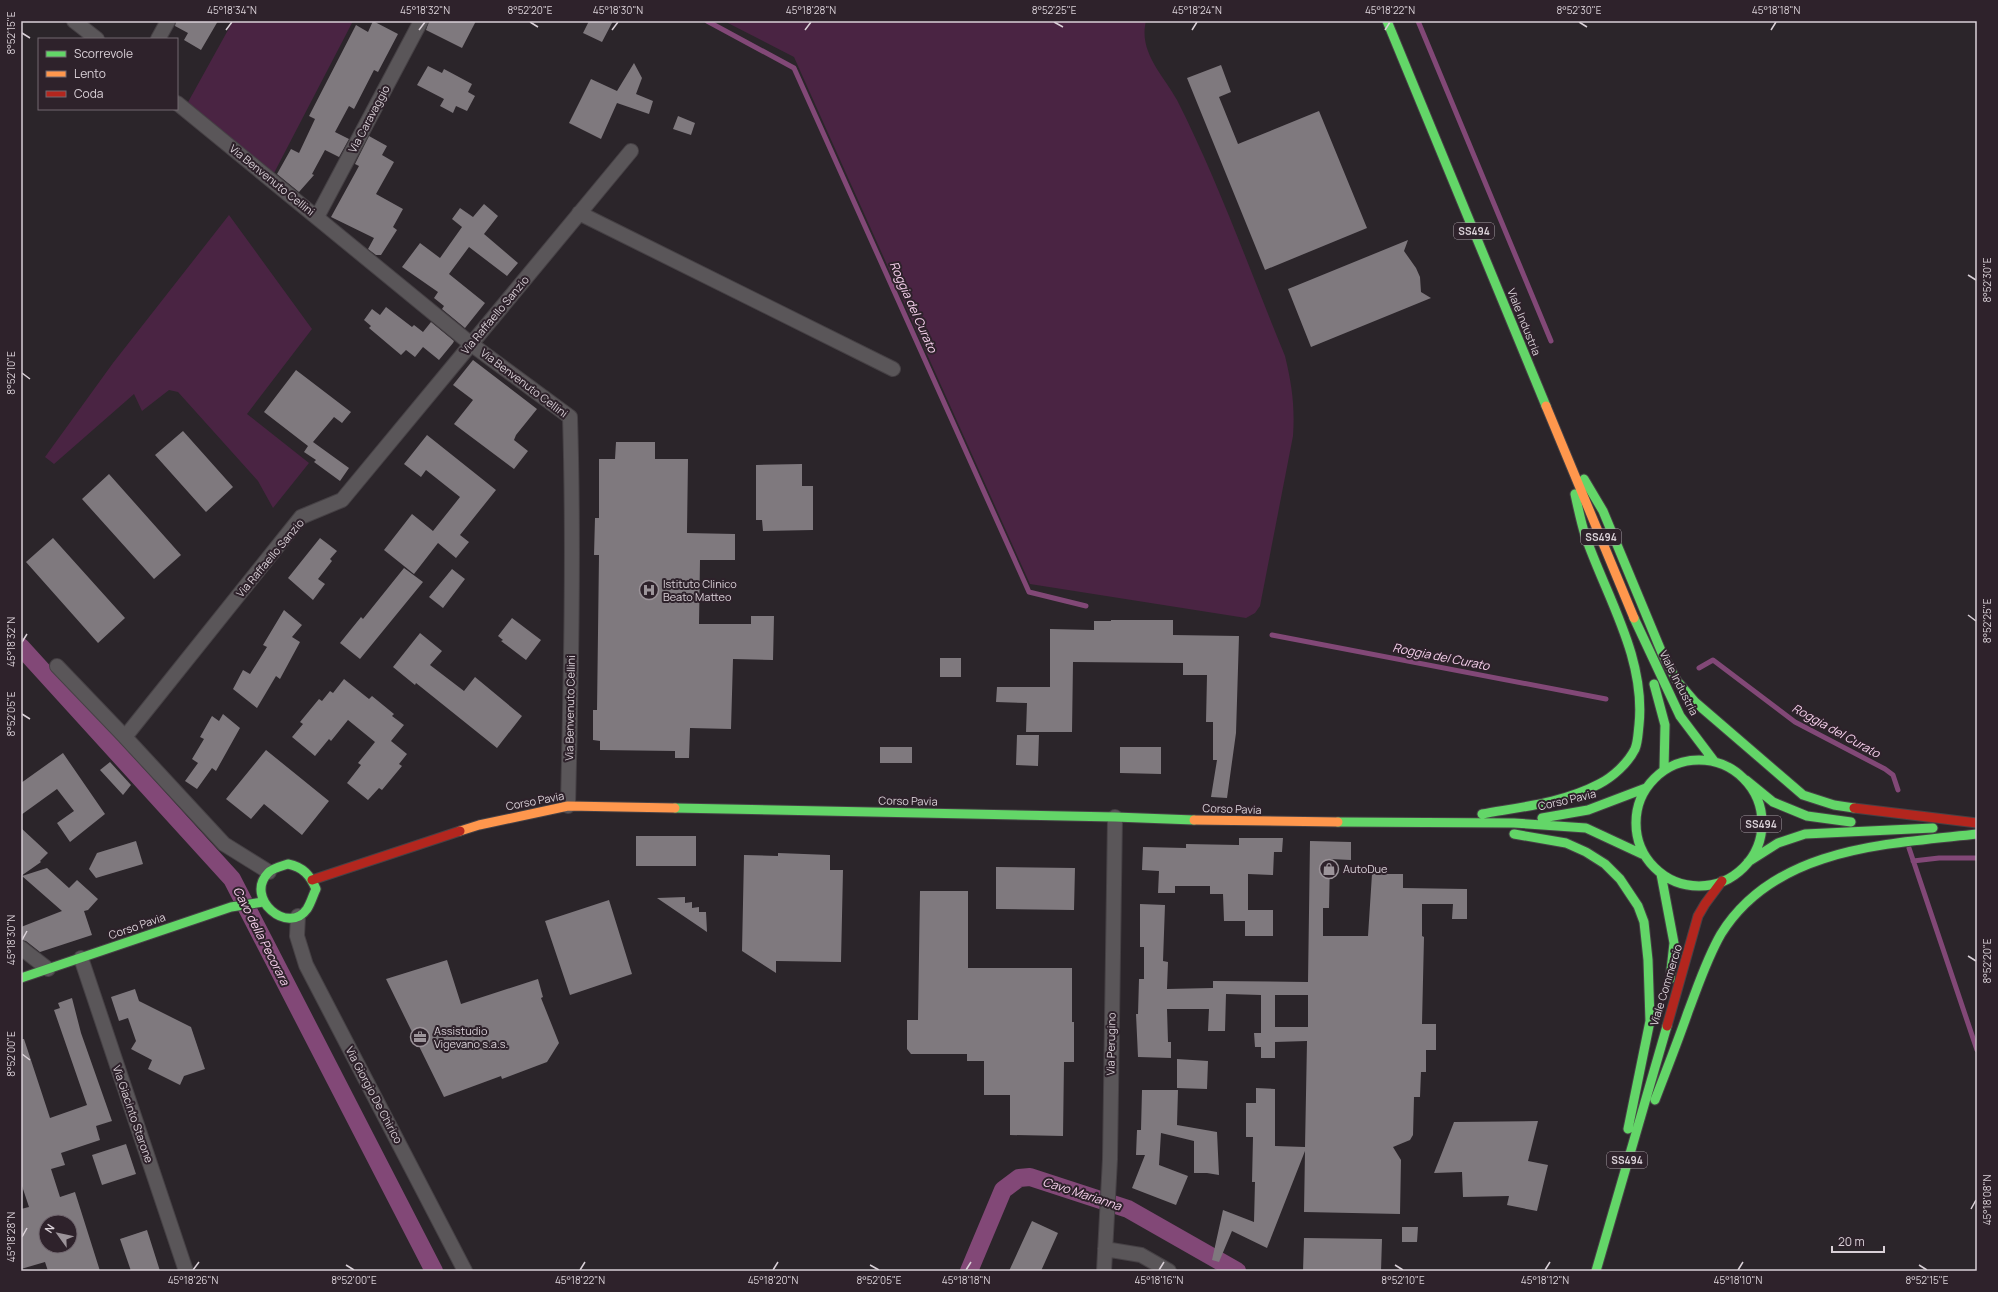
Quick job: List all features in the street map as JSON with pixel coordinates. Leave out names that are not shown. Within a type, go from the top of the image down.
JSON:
[{"type":"main road","name":"Viale Industria","points":[[1387,21],[1640,633],[1680,716],[1714,761]]},
{"type":"main road","points":[[1444,822],[1572,796],[1600,784],[1622,768],[1637,744],[1639,688],[1626,637],[1585,534],[1561,442]]},
{"type":"main road","points":[[1561,442],[1604,511],[1662,654],[1677,681],[1695,702],[1773,771],[1803,795],[1834,805],[1977,823]]},
{"type":"main road","name":"Viale Industria","points":[[1640,633],[1665,725],[1664,770]]},
{"type":"main road","name":"SS494","points":[[1697,759],[1714,761],[1731,768],[1746,780],[1756,795],[1761,812],[1762,830],[1757,847],[1748,862],[1736,874],[1722,882],[1701,886],[1680,883],[1661,874],[1644,855],[1638,839],[1636,822],[1638,804],[1646,788],[1654,778],[1664,770],[1680,762],[1697,759]]},
{"type":"main road","points":[[1746,780],[1773,802],[1807,816],[1905,828]]},
{"type":"main road","name":"Corso Pavia","points":[[1514,823],[1588,810],[1646,788]]},
{"type":"main road","name":"Corso Pavia","points":[[312,880],[479,825],[568,806],[1115,817],[1233,822],[1514,823],[1586,828],[1644,855]]},
{"type":"main road","points":[[1444,822],[1566,843],[1586,852],[1605,864],[1620,879],[1638,906],[1644,922],[1648,960],[1650,1021],[1610,1218]]},
{"type":"main road","points":[[1748,862],[1778,843],[1805,834],[1905,828],[1977,828]]},
{"type":"main road","points":[[1610,1218],[1705,966],[1727,925],[1754,894],[1790,871],[1832,856],[1868,847],[1977,834]]},
{"type":"main road","points":[[288,864],[298,865],[306,871],[312,880],[316,889],[313,901],[307,910],[298,916],[288,918],[277,916],[262,902],[262,881],[269,872],[277,866],[288,864]]},
{"type":"main road","name":"Viale Commercio","points":[[1644,1102],[1672,968],[1674,943],[1661,874]]},
{"type":"main road","name":"Viale Commercio","points":[[1596,1271],[1610,1218],[1691,944],[1696,918],[1703,905],[1722,882]]},
{"type":"main road","name":"Corso Pavia","points":[[21,978],[231,907],[262,902]]},
{"type":"street","points":[[74,21],[96,38]]},
{"type":"street","points":[[159,38],[168,21]]},
{"type":"street","name":"Via Caravaggio","points":[[317,218],[421,21]]},
{"type":"street","name":"Via Benvenuto Cellini","points":[[178,104],[471,344],[570,416],[572,479],[568,806]]},
{"type":"street","name":"Via Raffaello Sanzio","points":[[125,737],[301,517],[342,500],[631,151]]},
{"type":"street","points":[[579,213],[893,369]]},
{"type":"street","points":[[57,666],[224,844],[269,872]]},
{"type":"street","name":"Via Perugino","points":[[1104,1271],[1108,1195],[1115,817]]},
{"type":"street","name":"Via Giorgio De Chirico","points":[[298,916],[297,936],[306,965],[465,1271]]},
{"type":"street","points":[[21,948],[48,969]]},
{"type":"street","name":"Via Giacinto Starone","points":[[81,958],[186,1271]]},
{"type":"street","points":[[1105,1249],[1141,1255],[1169,1271]]},
{"type":"shaded area","points":[[233,21],[353,21],[274,173],[187,104]]},
{"type":"shaded area","points":[[724,21],[1146,21],[1146,43],[1149,53],[1177,100],[1207,163],[1285,356],[1289,377],[1293,406],[1293,436],[1260,606],[1255,613],[1246,618],[1030,584],[794,57]]},
{"type":"shaded area","points":[[229,215],[312,329],[247,414],[309,463],[273,508],[258,481],[178,392],[169,390],[142,411],[134,394],[54,464],[45,457],[113,363]]},
{"type":"building","points":[[176,21],[218,21],[201,50],[184,40],[188,33],[175,26]]},
{"type":"building","points":[[373,21],[398,34],[378,72],[374,70],[354,109],[349,106],[335,132],[349,139],[339,157],[325,150],[312,174],[314,175],[299,192],[277,174],[291,149],[299,153],[315,119],[309,116],[356,25],[368,32]]},
{"type":"building","points":[[429,21],[476,21],[462,48],[426,30]]},
{"type":"building","points":[[589,21],[613,21],[602,42],[583,33]]},
{"type":"building","points":[[634,63],[642,78],[636,94],[653,101],[649,114],[617,103],[601,139],[569,123],[591,79],[617,91]]},
{"type":"building","points":[[1221,65],[1231,92],[1219,97],[1238,144],[1319,111],[1367,228],[1265,270],[1187,78]]},
{"type":"building","points":[[428,66],[442,73],[444,69],[472,84],[468,92],[475,96],[467,111],[456,106],[453,113],[440,106],[444,99],[417,85]]},
{"type":"building","points":[[678,116],[695,123],[691,135],[673,129]]},
{"type":"building","points":[[369,136],[387,146],[382,155],[394,162],[376,194],[403,209],[393,227],[397,230],[381,255],[376,255],[368,249],[374,238],[331,217],[359,166],[355,164]]},
{"type":"building","points":[[484,204],[498,216],[484,234],[518,263],[507,276],[469,247],[449,274],[485,303],[465,328],[442,309],[444,306],[434,298],[438,292],[402,267],[420,243],[440,258],[462,227],[452,219],[460,208],[473,217]]},
{"type":"building","points":[[1408,240],[1404,251],[1416,268],[1420,277],[1421,292],[1431,298],[1311,347],[1288,289]]},
{"type":"building","points":[[386,307],[412,327],[414,325],[423,332],[431,322],[454,341],[453,343],[439,360],[423,347],[415,357],[406,350],[401,355],[369,328],[371,326],[364,320],[372,309],[380,315]]},
{"type":"building","points":[[473,360],[537,409],[516,435],[514,440],[528,451],[514,469],[454,424],[473,400],[453,385]]},
{"type":"building","points":[[296,370],[351,412],[342,423],[334,417],[313,442],[349,468],[340,481],[314,462],[316,460],[304,452],[308,446],[264,412]]},
{"type":"building","points":[[183,431],[233,487],[206,512],[155,455]]},
{"type":"building","points":[[427,435],[496,490],[460,535],[469,542],[456,558],[438,543],[414,574],[384,550],[412,514],[433,531],[460,497],[426,470],[421,477],[404,464]]},
{"type":"building","name":"Istituto Clinico Beato Matteo","points":[[616,442],[655,442],[655,459],[688,459],[687,533],[735,534],[735,560],[700,560],[699,624],[751,624],[751,616],[774,616],[773,660],[733,659],[731,729],[690,728],[689,758],[675,758],[675,751],[600,750],[600,741],[593,740],[593,710],[597,710],[599,555],[594,555],[595,518],[599,518],[599,459],[615,459]]},
{"type":"building","points":[[802,464],[802,486],[813,486],[813,530],[763,531],[762,520],[756,520],[756,465]]},
{"type":"building","points":[[109,474],[181,555],[154,579],[82,499]]},
{"type":"building","points":[[53,538],[125,618],[98,643],[26,562]]},
{"type":"building","points":[[320,538],[337,551],[330,559],[332,561],[318,579],[325,584],[313,600],[288,578]]},
{"type":"building","points":[[404,568],[423,582],[360,659],[340,643],[361,617],[363,619]]},
{"type":"building","points":[[452,569],[465,579],[443,608],[429,597]]},
{"type":"building","points":[[284,610],[302,625],[292,637],[300,642],[280,679],[276,676],[257,708],[233,689],[243,670],[250,674],[267,647],[263,645]]},
{"type":"building","points":[[512,618],[541,640],[526,660],[501,641],[503,640],[498,636]]},
{"type":"building","points":[[1173,620],[1173,635],[1239,636],[1236,733],[1227,798],[1211,797],[1217,760],[1213,760],[1213,722],[1206,722],[1207,675],[1183,675],[1183,663],[1073,662],[1072,732],[1026,732],[1027,703],[996,702],[997,687],[1050,687],[1050,629],[1094,630],[1094,621]]},
{"type":"building","points":[[420,633],[442,651],[430,665],[464,691],[475,677],[522,716],[497,748],[416,683],[415,685],[393,667]]},
{"type":"building","points":[[940,658],[961,658],[961,677],[940,677]]},
{"type":"building","points":[[344,679],[369,699],[372,696],[394,714],[392,716],[404,725],[391,741],[407,754],[399,764],[402,766],[382,790],[379,788],[368,800],[347,783],[361,765],[358,763],[375,742],[348,720],[331,741],[329,739],[315,756],[292,737],[303,724],[300,722],[319,699],[322,701],[330,691],[333,693]]},
{"type":"building","points":[[223,714],[240,728],[216,771],[212,768],[197,789],[185,781],[198,763],[192,759],[204,739],[200,737],[212,716],[219,721]]},
{"type":"building","points":[[1017,735],[1039,735],[1038,766],[1016,765]]},
{"type":"building","points":[[880,747],[912,747],[912,763],[880,763]]},
{"type":"building","points":[[1120,747],[1161,747],[1161,774],[1120,773]]},
{"type":"building","points":[[266,750],[329,801],[302,835],[264,804],[251,819],[226,799]]},
{"type":"building","points":[[63,753],[105,814],[70,842],[57,823],[74,811],[57,789],[21,815],[21,783]]},
{"type":"building","points":[[110,762],[131,785],[123,795],[100,770]]},
{"type":"building","points":[[21,828],[48,853],[40,861],[41,862],[21,876]]},
{"type":"building","points":[[636,836],[696,836],[696,866],[636,866]]},
{"type":"building","points":[[1239,838],[1283,838],[1282,852],[1274,852],[1273,875],[1248,874],[1248,910],[1273,910],[1273,936],[1245,936],[1245,921],[1224,921],[1223,894],[1210,894],[1210,886],[1175,886],[1175,893],[1158,893],[1159,871],[1142,870],[1143,847],[1186,848],[1186,844],[1239,845]]},
{"type":"building","points":[[136,841],[143,864],[96,878],[89,869],[97,853]]},
{"type":"building","points":[[1310,841],[1351,842],[1351,860],[1330,859],[1329,908],[1323,908],[1323,936],[1368,936],[1372,874],[1403,874],[1403,888],[1467,889],[1467,919],[1452,919],[1453,904],[1422,904],[1422,936],[1424,937],[1422,1024],[1436,1024],[1436,1050],[1426,1050],[1426,1072],[1421,1072],[1420,1097],[1414,1097],[1413,1135],[1410,1140],[1393,1147],[1401,1160],[1400,1214],[1304,1212],[1305,1151],[1267,1248],[1232,1231],[1219,1262],[1212,1260],[1223,1210],[1254,1222],[1255,1182],[1252,1182],[1253,1137],[1246,1137],[1246,1103],[1256,1103],[1256,1088],[1275,1089],[1275,1146],[1305,1147],[1307,1041],[1275,1042],[1275,1058],[1261,1058],[1261,1047],[1255,1047],[1254,1033],[1261,1033],[1261,995],[1226,994],[1225,1031],[1208,1031],[1209,1009],[1167,1009],[1168,1042],[1171,1042],[1171,1058],[1138,1057],[1136,1014],[1138,1014],[1139,979],[1144,979],[1144,947],[1140,947],[1140,904],[1165,905],[1163,961],[1168,962],[1167,989],[1213,988],[1213,981],[1308,982]],"holes":[[[1275,995],[1308,995],[1308,1027],[1275,1027]]]},
{"type":"building","points":[[778,853],[830,855],[830,870],[843,870],[841,962],[776,961],[776,973],[742,951],[744,855],[778,856]]},
{"type":"building","points":[[996,867],[1075,868],[1074,910],[996,909]]},
{"type":"building","points":[[47,868],[69,888],[77,880],[98,899],[88,910],[84,911],[92,935],[40,952],[26,941],[21,940],[21,927],[62,911],[22,876]]},
{"type":"building","points":[[920,891],[968,891],[968,968],[1072,968],[1074,1062],[1064,1062],[1063,1136],[1010,1135],[1010,1095],[984,1095],[984,1061],[967,1061],[967,1054],[911,1054],[907,1049],[907,1020],[918,1020]]},
{"type":"building","points":[[685,897],[685,903],[692,902],[692,908],[699,907],[699,912],[706,912],[707,932],[657,898]]},
{"type":"building","points":[[609,900],[632,974],[570,995],[545,921]]},
{"type":"building","points":[[447,960],[461,1004],[538,979],[543,997],[541,998],[559,1043],[547,1062],[502,1079],[501,1076],[444,1097],[386,979]]},
{"type":"building","points":[[135,989],[139,1001],[191,1027],[205,1069],[184,1076],[180,1085],[148,1069],[152,1060],[131,1049],[136,1041],[128,1018],[119,1021],[111,997]]},
{"type":"building","points":[[72,998],[81,1033],[112,1121],[96,1126],[100,1140],[61,1153],[65,1165],[51,1169],[60,1197],[75,1192],[100,1271],[48,1271],[45,1262],[21,1269],[21,1209],[29,1207],[21,1183],[21,1039],[24,1039],[50,1118],[87,1105],[54,1010],[60,1008],[58,1003]]},
{"type":"building","points":[[1177,1059],[1208,1061],[1207,1089],[1177,1088]]},
{"type":"building","points":[[1142,1090],[1178,1090],[1177,1125],[1217,1132],[1219,1175],[1194,1173],[1194,1141],[1161,1133],[1159,1165],[1188,1176],[1176,1205],[1132,1188],[1145,1155],[1136,1155],[1137,1130],[1141,1130]]},
{"type":"building","points":[[1538,1121],[1528,1161],[1548,1165],[1537,1211],[1507,1205],[1509,1196],[1463,1197],[1462,1172],[1434,1173],[1454,1122]]},
{"type":"building","points":[[126,1144],[136,1174],[102,1185],[92,1155]]},
{"type":"building","points":[[1032,1221],[1058,1233],[1041,1271],[1009,1271]]},
{"type":"building","points":[[1402,1227],[1418,1227],[1417,1242],[1402,1242]]},
{"type":"building","points":[[147,1230],[160,1271],[131,1271],[120,1239]]},
{"type":"building","points":[[1304,1238],[1382,1239],[1381,1271],[1303,1271]]},
{"type":"waterway","name":"Roggia del Curato","points":[[707,21],[794,68],[1029,592],[1086,606]]},
{"type":"waterway","points":[[1418,21],[1551,341]]},
{"type":"waterway","name":"Roggia del Curato","points":[[1272,635],[1606,699]]},
{"type":"waterway","name":"Cavo della Pecorara","points":[[21,647],[232,879],[434,1271]]},
{"type":"waterway","name":"Roggia del Curato","points":[[1699,668],[1713,660],[1795,722],[1885,769],[1893,775],[1898,790]]},
{"type":"waterway","name":"Roggia del Curato","points":[[1909,848],[1977,1050]]},
{"type":"waterway","points":[[1913,861],[1939,858],[1977,858]]},
{"type":"waterway","name":"Cavo Marianna","points":[[969,1271],[1003,1190],[1019,1178],[1030,1177],[1128,1209],[1237,1271]]},
{"type":"traffic: fast","points":[[1387,21],[1546,406]]},
{"type":"traffic: fast","points":[[1584,479],[1603,511],[1662,653],[1677,681],[1695,702],[1803,795],[1834,805],[1854,808]]},
{"type":"traffic: fast","points":[[1482,814],[1542,804],[1571,796],[1585,790],[1615,774],[1632,754],[1636,746],[1640,700],[1631,652],[1585,535],[1575,494]]},
{"type":"traffic: fast","points":[[1634,618],[1680,716],[1714,761]]},
{"type":"traffic: fast","points":[[1654,684],[1665,725],[1664,770]]},
{"type":"traffic: fast","points":[[1705,760],[1729,768],[1739,774],[1748,783],[1757,799],[1761,811],[1762,823],[1761,835],[1757,847],[1748,863],[1739,872],[1723,881],[1711,885],[1693,886],[1669,878],[1659,872],[1650,863],[1641,847],[1637,835],[1636,817],[1644,793],[1650,783],[1659,774],[1675,765],[1687,761],[1705,760]]},
{"type":"traffic: fast","points":[[1746,780],[1773,802],[1807,816],[1851,822]]},
{"type":"traffic: fast","points":[[1542,818],[1588,810],[1646,788]]},
{"type":"traffic: fast","points":[[675,808],[1194,820]]},
{"type":"traffic: fast","points":[[1338,822],[1514,823],[1586,828],[1644,855]]},
{"type":"traffic: fast","points":[[1748,862],[1778,843],[1805,834],[1933,828]]},
{"type":"traffic: fast","points":[[1514,834],[1566,843],[1586,852],[1605,864],[1620,879],[1638,906],[1644,922],[1648,960],[1650,1021],[1628,1129]]},
{"type":"traffic: fast","points":[[1655,1100],[1711,953],[1721,934],[1744,905],[1771,883],[1802,867],[1836,855],[1871,847],[1977,834]]},
{"type":"traffic: fast","points":[[288,864],[298,867],[305,872],[316,889],[307,909],[299,916],[290,918],[280,916],[271,910],[261,893],[262,883],[268,873],[275,868],[288,864]]},
{"type":"traffic: fast","points":[[1661,874],[1674,943],[1670,979]]},
{"type":"traffic: fast","points":[[21,978],[231,907],[263,902]]},
{"type":"traffic: fast","points":[[1596,1271],[1667,1026]]},
{"type":"traffic: slow","points":[[1546,406],[1634,618]]},
{"type":"traffic: slow","points":[[460,831],[479,825],[568,806],[675,808]]},
{"type":"traffic: slow","points":[[1194,820],[1338,822]]},
{"type":"traffic: jam","points":[[1854,808],[1977,823]]},
{"type":"traffic: jam","points":[[312,880],[460,831]]},
{"type":"traffic: jam","points":[[1667,1026],[1698,916],[1722,881]]},
{"type":"place","name":"Istituto Clinico Beato Matteo","points":[[649,590]]},
{"type":"place","name":"AutoDue","points":[[1329,869]]},
{"type":"place","name":"Assistudio Vigevano s.a.s.","points":[[420,1037]]}]
